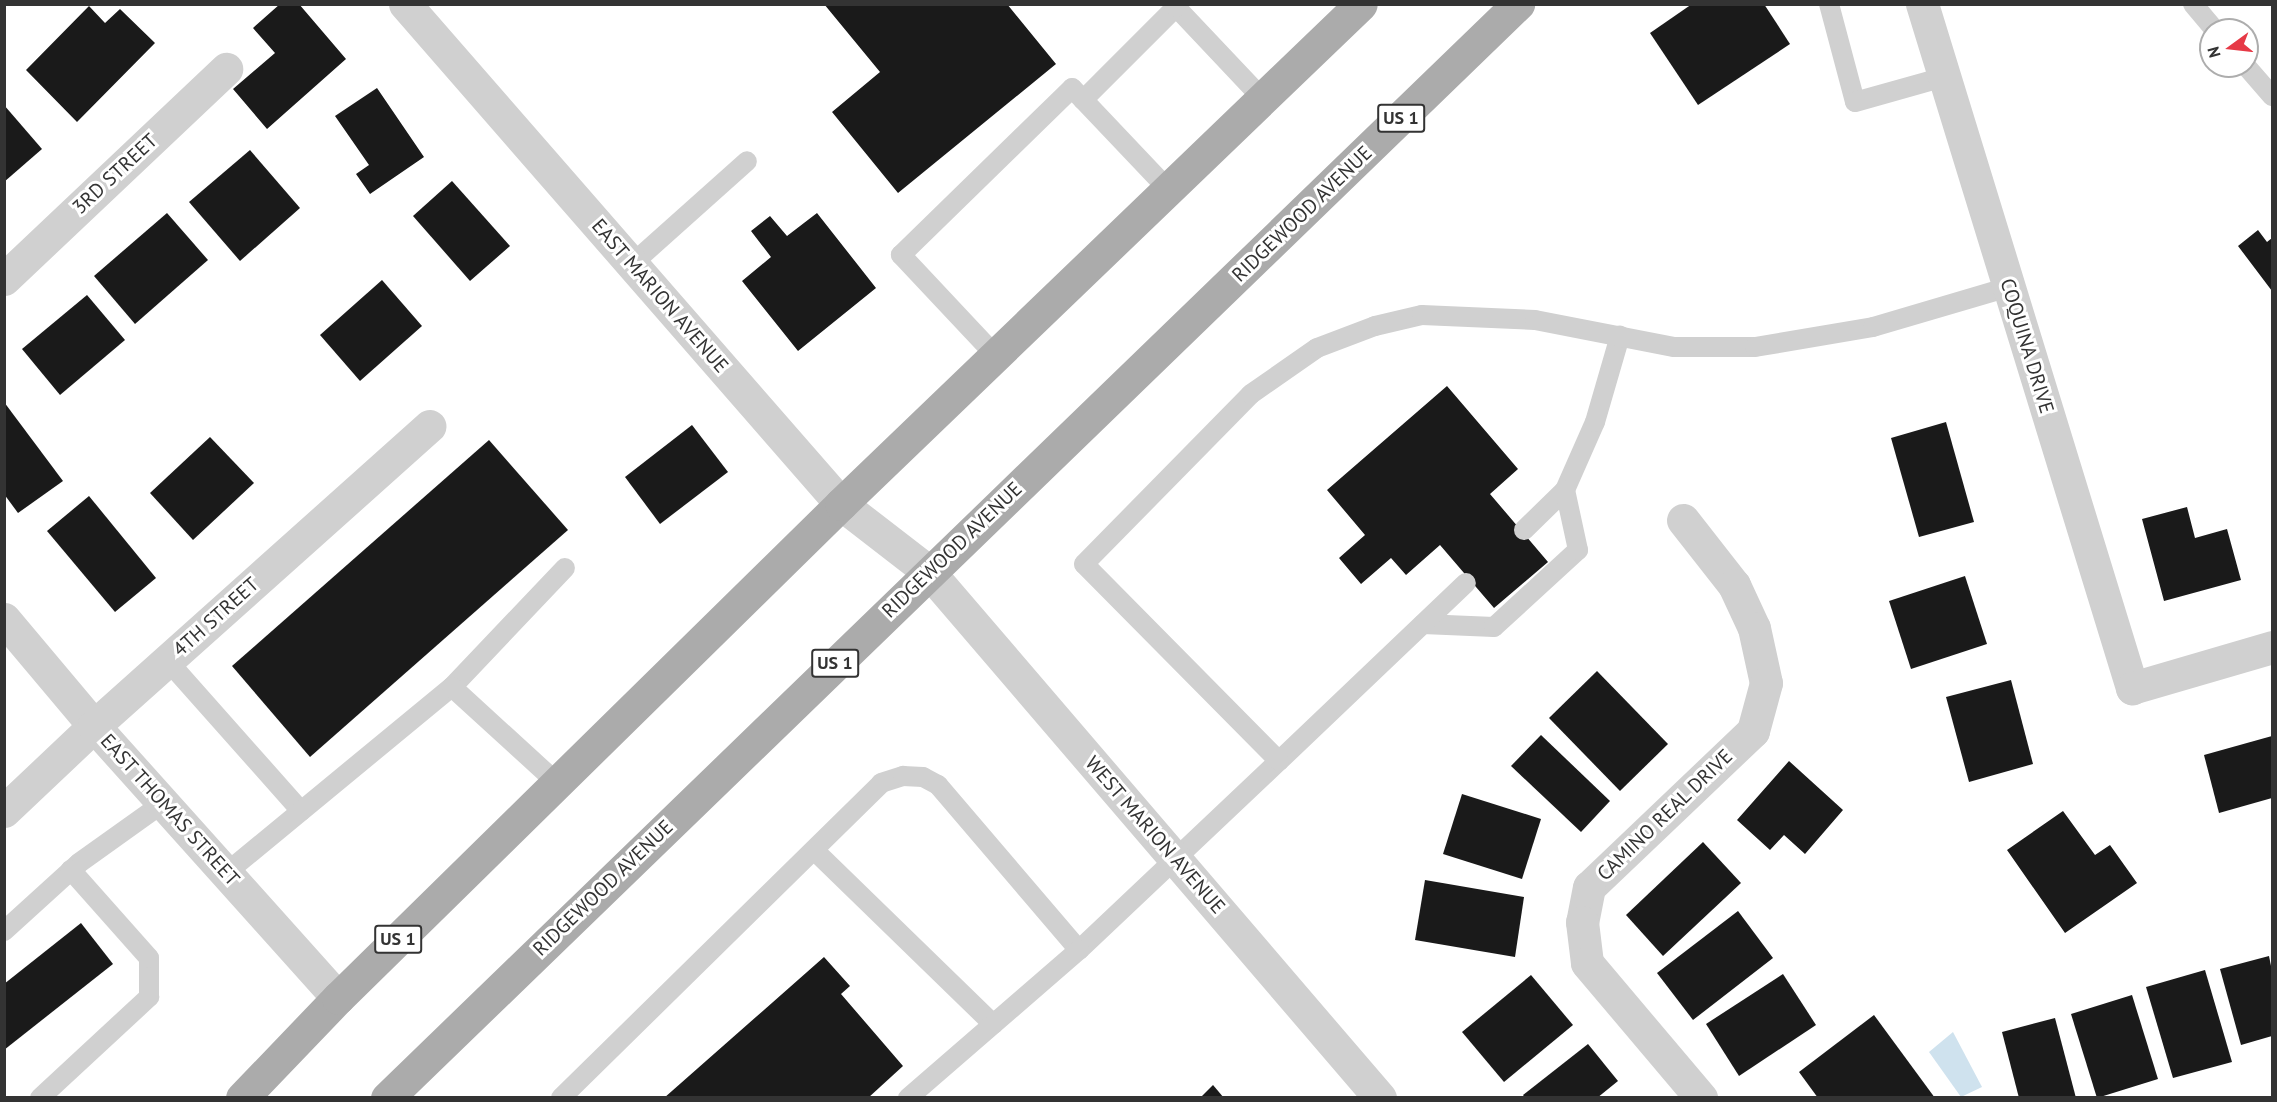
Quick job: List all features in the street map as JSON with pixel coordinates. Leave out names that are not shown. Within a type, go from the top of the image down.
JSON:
[{"type":"main road","name":"US 1","points":[[242,1098],[338,998],[841,504],[1361,4]]},
{"type":"main road","name":"RIDGEWOOD AVENUE","points":[[404,1092],[929,572],[1518,4]]},
{"type":"street","name":"EAST MARION AVENUE","points":[[405,4],[841,504],[929,572]]},
{"type":"street","name":"COQUINA DRIVE","points":[[1922,4],[2132,688],[2272,647]]},
{"type":"street","name":"3RD STREET","points":[[4,279],[226,69]]},
{"type":"street","name":"4TH STREET","points":[[4,812],[94,726],[430,426]]},
{"type":"street","name":"CAMINO REAL DRIVE","points":[[1683,520],[1734,585],[1754,628],[1766,683],[1753,731],[1589,887],[1582,922],[1587,963],[1701,1098]]},
{"type":"street","name":"WEST MARION AVENUE","points":[[929,572],[1380,1098]]},
{"type":"street","name":"EAST THOMAS STREET","points":[[4,619],[94,726],[338,998]]},
{"type":"lane","points":[[1829,4],[1855,102],[1944,77]]},
{"type":"lane","points":[[2193,4],[2205,18]]},
{"type":"lane","points":[[1083,100],[1176,5],[1263,99]]},
{"type":"lane","points":[[2257,78],[2272,96]]},
{"type":"lane","points":[[996,356],[901,255],[1072,88],[1168,189]]},
{"type":"lane","points":[[632,264],[747,161]]},
{"type":"lane","points":[[1279,760],[1084,564],[1251,394],[1317,348],[1375,326],[1422,315],[1535,320],[1674,347],[1755,347],[1873,327],[2008,287]]},
{"type":"lane","points":[[1524,530],[1565,490],[1595,422],[1620,336]]},
{"type":"lane","points":[[1423,624],[1494,627],[1578,550],[1565,490]]},
{"type":"lane","points":[[226,873],[452,687],[565,568]]},
{"type":"lane","points":[[908,1098],[1079,950],[1177,861],[1279,760],[1466,583]]},
{"type":"lane","points":[[167,660],[301,811]]},
{"type":"lane","points":[[452,687],[557,783]]},
{"type":"lane","points":[[561,1098],[881,783],[903,776],[923,777],[938,785],[1079,950]]},
{"type":"lane","points":[[4,932],[71,870],[163,803]]},
{"type":"lane","points":[[814,850],[993,1024]]},
{"type":"lane","points":[[40,1098],[149,997],[148,958],[71,870]]},
{"type":"water","points":[[1953,1032],[1982,1087],[1961,1097],[1929,1052]]},
{"type":"building","points":[[280,4],[299,4],[346,59],[267,129],[233,89],[275,53],[253,28]]},
{"type":"building","points":[[824,4],[1007,4],[1056,64],[898,193],[832,112],[880,72]]},
{"type":"building","points":[[1692,4],[1764,4],[1790,44],[1698,105],[1650,33]]},
{"type":"building","points":[[89,6],[105,23],[120,9],[155,43],[77,122],[26,70]]},
{"type":"building","points":[[377,88],[424,157],[370,194],[356,174],[369,165],[335,116]]},
{"type":"building","points":[[4,105],[42,149],[4,182]]},
{"type":"building","points":[[250,150],[300,208],[240,261],[189,202]]},
{"type":"building","points":[[452,181],[510,246],[470,281],[413,216]]},
{"type":"building","points":[[167,213],[208,260],[135,324],[94,276]]},
{"type":"building","points":[[817,213],[876,288],[798,351],[742,281],[771,257],[751,231],[770,216],[787,236]]},
{"type":"building","points":[[2258,230],[2267,242],[2272,238],[2272,291],[2238,246]]},
{"type":"building","points":[[382,280],[422,326],[360,381],[320,335]]},
{"type":"building","points":[[87,295],[125,340],[60,395],[22,349]]},
{"type":"building","points":[[1447,386],[1518,469],[1490,494],[1548,562],[1494,608],[1440,545],[1406,575],[1391,558],[1361,584],[1339,558],[1365,535],[1327,490]]},
{"type":"building","points":[[4,402],[63,481],[18,513],[4,494]]},
{"type":"building","points":[[1946,422],[1974,522],[1919,537],[1891,438]]},
{"type":"building","points":[[692,425],[728,472],[660,524],[625,477]]},
{"type":"building","points":[[210,437],[254,483],[193,540],[150,493]]},
{"type":"building","points":[[489,440],[568,530],[310,757],[232,666]]},
{"type":"building","points":[[89,496],[156,578],[115,612],[47,531]]},
{"type":"building","points":[[2187,507],[2195,538],[2227,529],[2241,580],[2164,601],[2142,519]]},
{"type":"building","points":[[1965,576],[1987,644],[1911,669],[1889,601]]},
{"type":"building","points":[[1597,671],[1668,744],[1620,791],[1549,718]]},
{"type":"building","points":[[2011,680],[2033,764],[1969,782],[1946,697]]},
{"type":"building","points":[[1541,735],[1610,801],[1581,832],[1511,766]]},
{"type":"building","points":[[2272,736],[2272,798],[2219,813],[2204,755]]},
{"type":"building","points":[[1789,761],[1843,810],[1805,854],[1784,835],[1770,850],[1737,820]]},
{"type":"building","points":[[1462,794],[1541,819],[1522,879],[1443,854]]},
{"type":"building","points":[[2063,811],[2095,855],[2110,845],[2137,883],[2065,933],[2007,850]]},
{"type":"building","points":[[1703,842],[1741,883],[1663,956],[1626,915]]},
{"type":"building","points":[[1425,880],[1524,897],[1515,957],[1415,940]]},
{"type":"building","points":[[1738,911],[1773,958],[1693,1020],[1657,973]]},
{"type":"building","points":[[81,923],[113,964],[4,1050],[4,984]]},
{"type":"building","points":[[2269,956],[2272,971],[2272,1036],[2241,1045],[2220,969]]},
{"type":"building","points":[[824,957],[850,986],[841,994],[903,1066],[868,1098],[664,1098]]},
{"type":"building","points":[[2205,970],[2232,1062],[2173,1078],[2146,987]]},
{"type":"building","points":[[1783,974],[1816,1025],[1739,1076],[1706,1024]]},
{"type":"building","points":[[1531,975],[1573,1025],[1504,1082],[1462,1032]]},
{"type":"building","points":[[2132,995],[2158,1079],[2097,1098],[2071,1014]]},
{"type":"building","points":[[1874,1015],[1935,1098],[1818,1098],[1799,1072]]},
{"type":"building","points":[[2055,1018],[2076,1098],[2019,1098],[2002,1032]]},
{"type":"building","points":[[1588,1044],[1618,1081],[1597,1098],[1525,1098],[1523,1095]]},
{"type":"building","points":[[1213,1085],[1224,1098],[1200,1098]]}]
